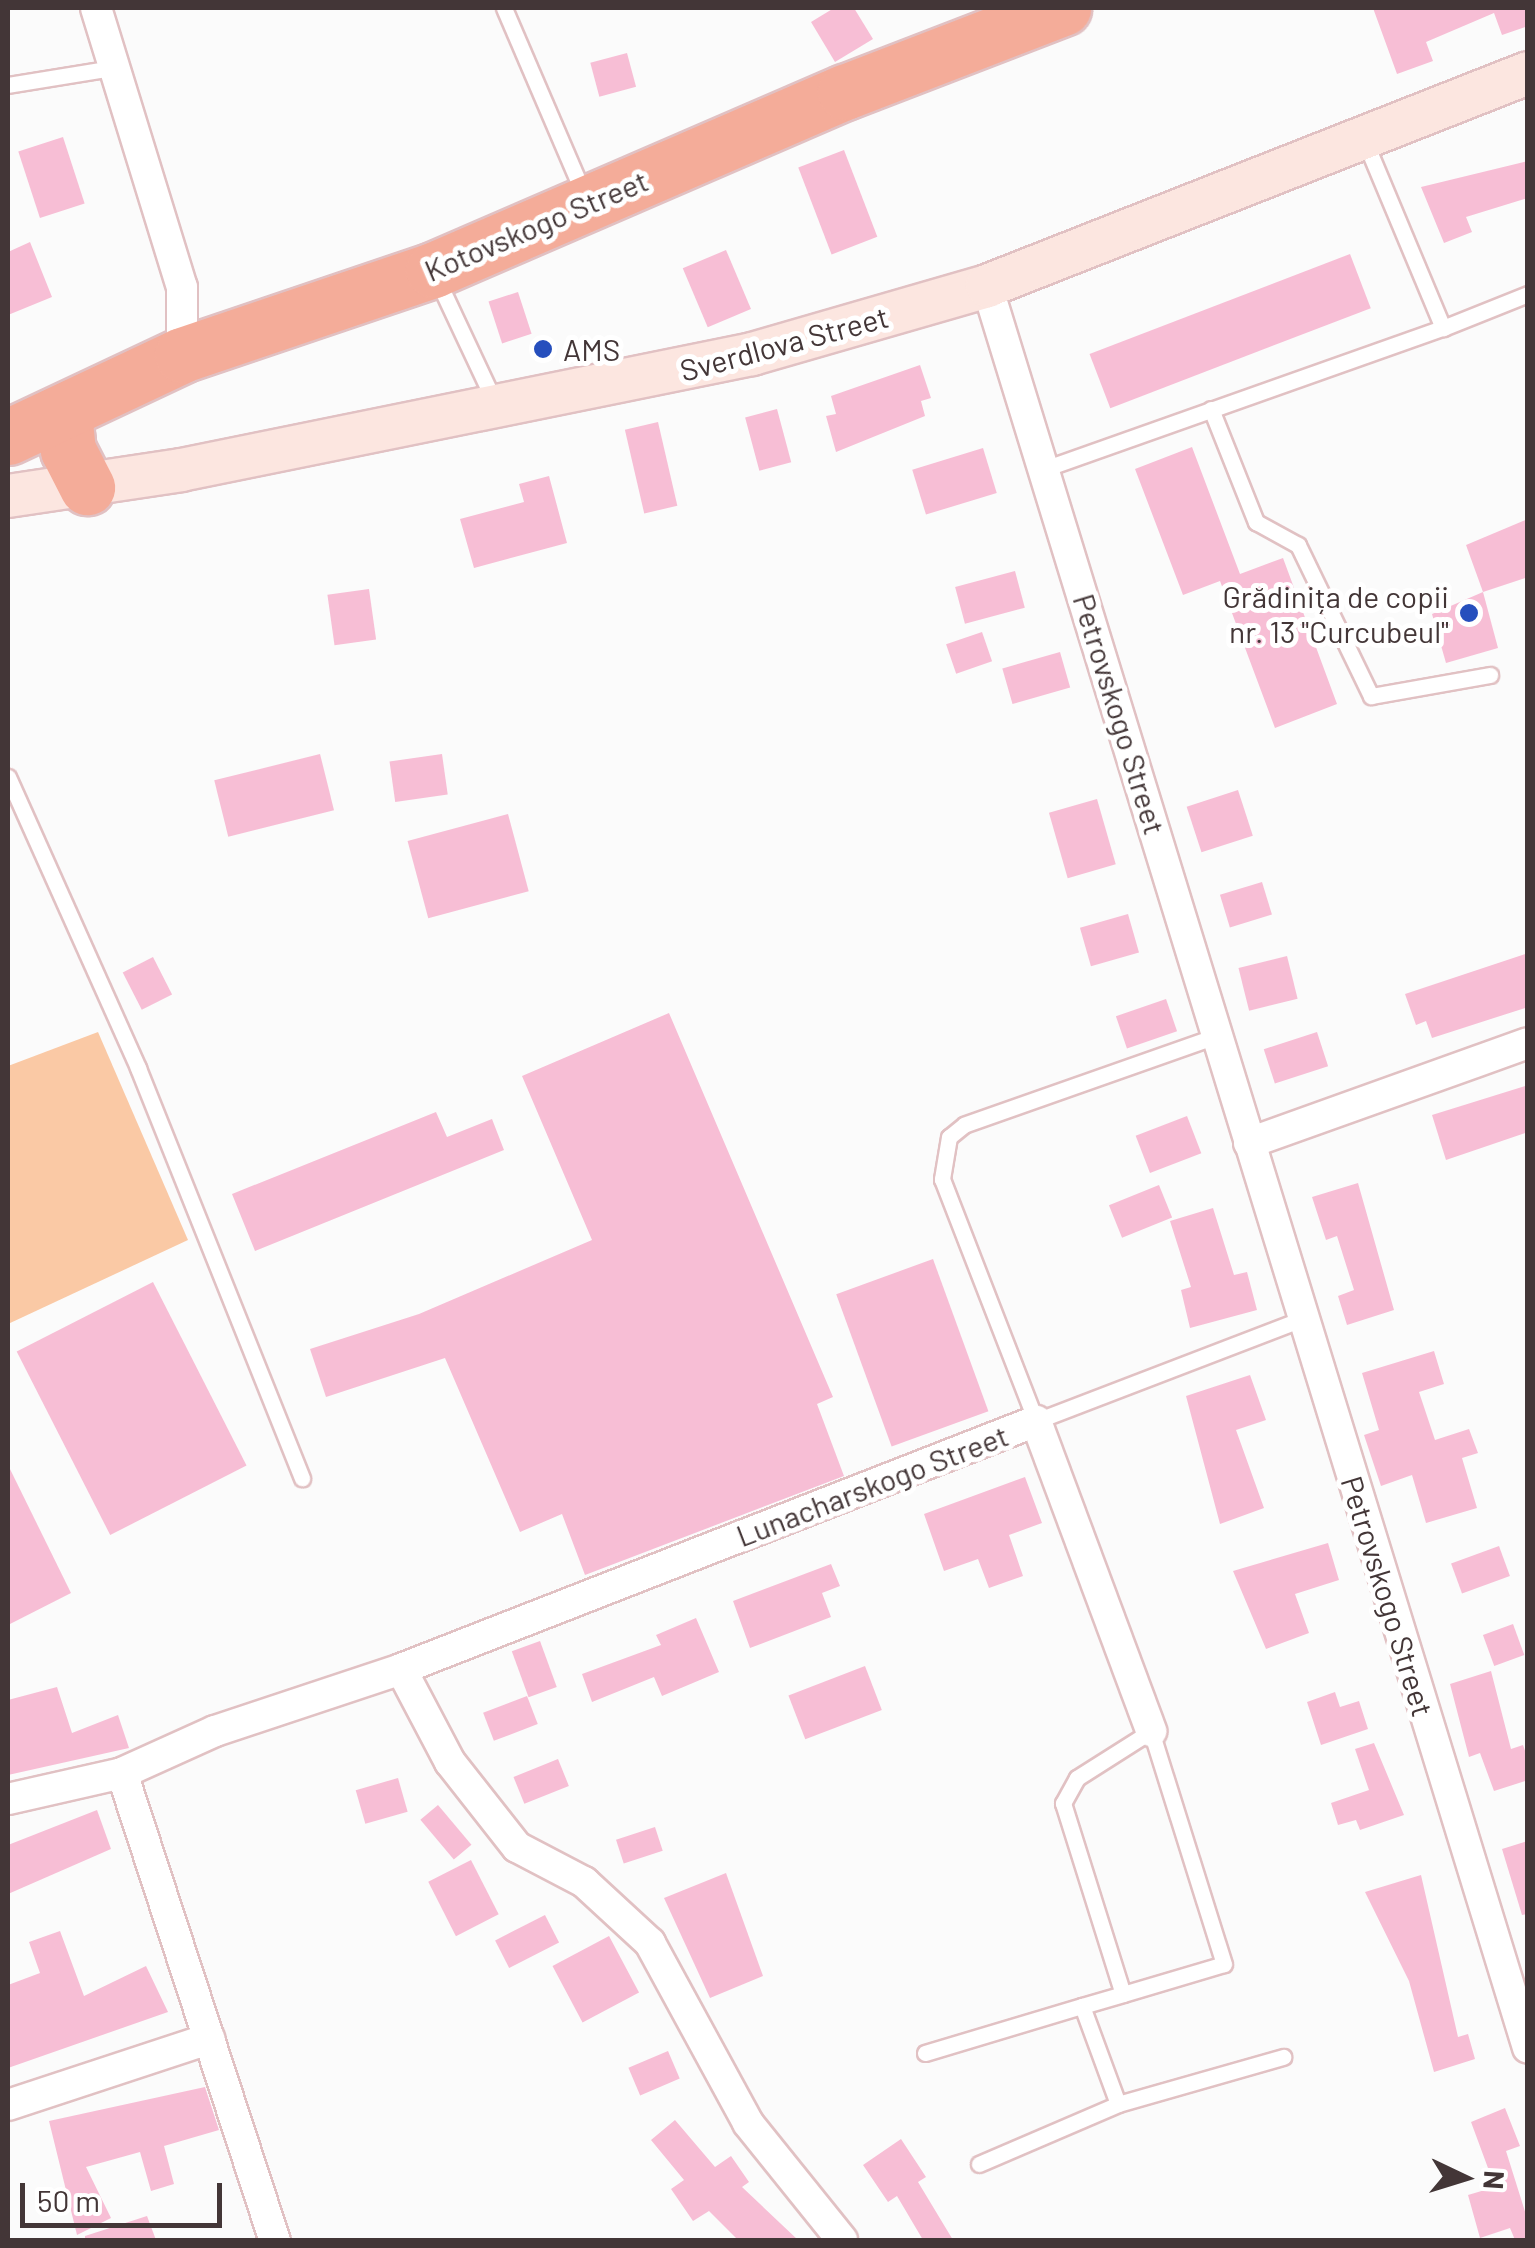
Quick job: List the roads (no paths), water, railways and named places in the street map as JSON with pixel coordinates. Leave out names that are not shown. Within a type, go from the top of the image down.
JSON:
[{"type":"highway","name":"Kotovskogo Street","points":[[8,437],[64,414],[182,355],[433,270],[589,206],[845,92],[1063,8]]},
{"type":"highway","points":[[64,414],[68,450],[86,486]]},
{"type":"street","points":[[96,8],[182,286],[182,355]]},
{"type":"street","name":"Sverdlova Street","points":[[8,496],[86,486],[686,371],[987,286],[1528,73]]},
{"type":"street","name":"Petrovskogo Street","points":[[987,286],[1219,1035],[1302,1319],[1513,1952],[1528,2048]]},
{"type":"street","points":[[1249,1143],[1528,1043]]},
{"type":"street","name":"Lunacharskogo Street","points":[[8,1799],[122,1774],[215,1731],[401,1669],[1036,1421],[1151,1731]]},
{"type":"street","points":[[401,1669],[450,1762],[517,1847],[584,1882],[650,1943],[748,2123],[842,2240]]},
{"type":"street","points":[[122,1774],[275,2240]]},
{"type":"street","points":[[8,2105],[209,2039]]},
{"type":"lane","points":[[504,8],[589,206]]},
{"type":"lane","points":[[8,86],[112,68]]},
{"type":"lane","points":[[1363,135],[1442,328]]},
{"type":"lane","points":[[433,270],[498,409]]},
{"type":"lane","points":[[1044,470],[1528,294]]},
{"type":"lane","points":[[1211,409],[1256,522],[1305,557],[1371,696],[1490,675]]},
{"type":"lane","points":[[8,777],[138,1068],[302,1478]]},
{"type":"lane","points":[[1219,1035],[964,1124],[950,1137],[942,1179],[1036,1421],[1302,1319]]},
{"type":"lane","points":[[925,2053],[1224,1964],[1151,1731],[1077,1778],[1063,1803],[1123,1994]]},
{"type":"lane","points":[[1082,2006],[1118,2104]]},
{"type":"lane","points":[[979,2164],[1118,2104],[1283,2057]]},
{"type":"place","name":"AMS","points":[[543,349]]},
{"type":"place","name":"Grădinița de copii nr. 13 \"Curcubeul\"","points":[[1469,613]]}]
